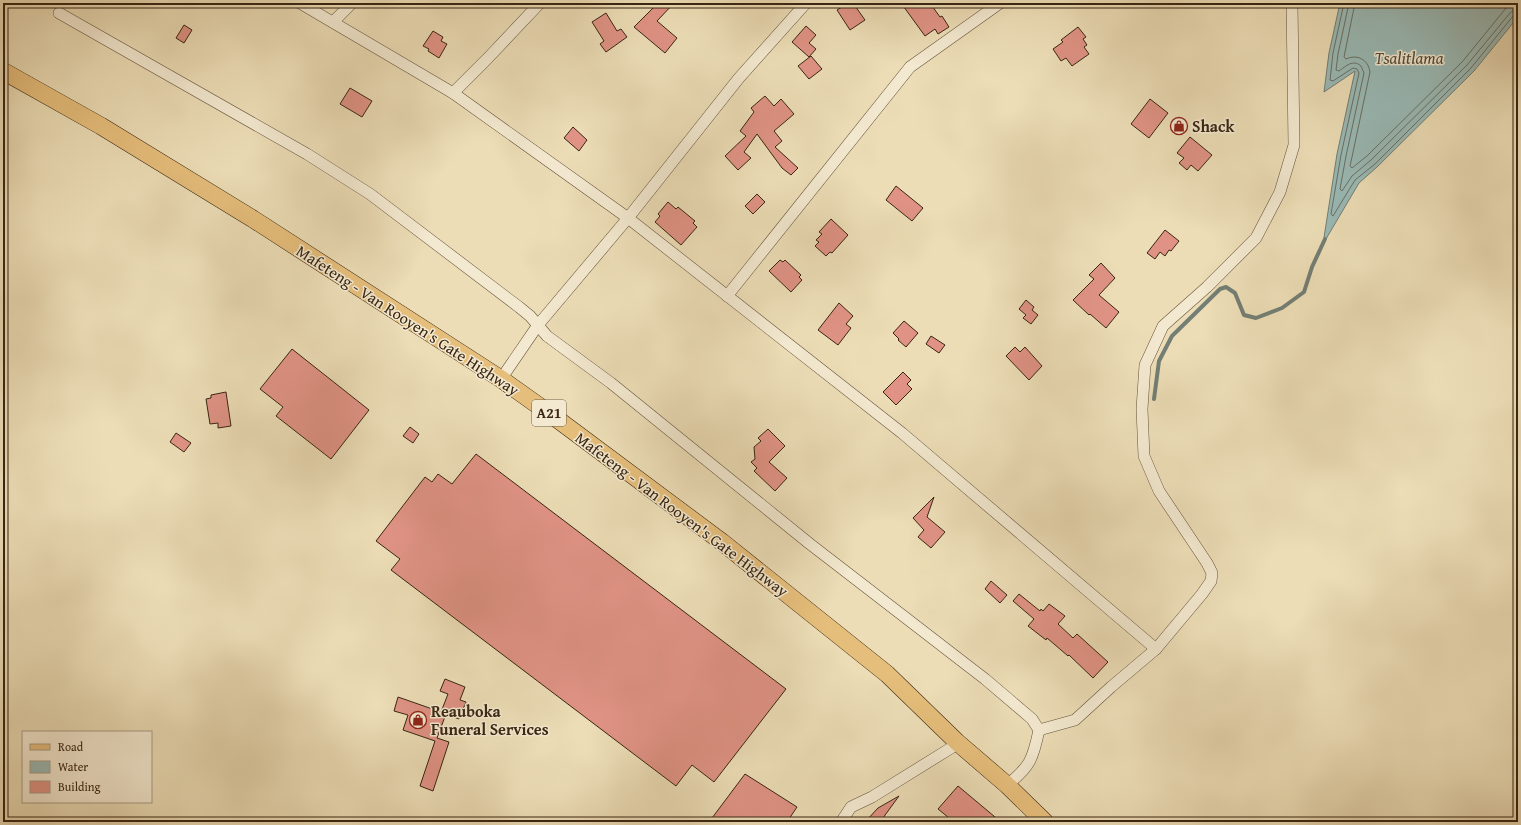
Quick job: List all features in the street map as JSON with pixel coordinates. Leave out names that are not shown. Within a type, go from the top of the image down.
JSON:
[{"type":"main road","name":"Mafeteng - Van Rooyen's Gate Highway","points":[[3,71],[101,126],[253,219],[500,379],[553,416],[728,546],[887,674],[957,742],[1045,822]]},
{"type":"street","points":[[300,3],[453,93],[628,218],[902,433],[1156,649]]},
{"type":"street","points":[[333,22],[352,3]]},
{"type":"street","points":[[453,93],[540,3]]},
{"type":"street","points":[[500,379],[538,325],[628,218],[739,78],[806,3]]},
{"type":"street","points":[[727,296],[910,67],[1000,3]]},
{"type":"street","points":[[1038,730],[1076,720],[1111,687],[1156,649],[1211,581],[1212,573],[1207,563],[1159,491],[1144,456],[1142,409],[1145,365],[1163,326],[1207,288],[1256,238],[1280,192],[1294,145],[1292,3]]},
{"type":"street","points":[[59,13],[307,154],[370,194],[519,307],[530,316],[547,336],[610,383],[810,544],[984,679],[1032,719],[1038,730],[1034,754],[1023,773],[1006,785]]},
{"type":"street","points":[[841,822],[851,807],[872,797],[951,748],[957,742]]},
{"type":"water","name":"Tsalitlama","points":[[1340,3],[1518,3],[1518,17],[1474,71],[1359,183],[1323,244],[1337,154],[1355,71],[1324,92],[1329,53]]},
{"type":"building","points":[[648,3],[674,3],[657,21],[677,38],[665,53],[634,27],[653,8]]},
{"type":"building","points":[[848,3],[853,3],[865,20],[850,30],[837,10]]},
{"type":"building","points":[[901,3],[930,3],[940,17],[942,16],[949,27],[938,34],[935,29],[925,36]]},
{"type":"building","points":[[606,13],[617,31],[621,29],[627,37],[606,52],[600,44],[604,41],[592,22]]},
{"type":"building","points":[[184,25],[192,30],[184,43],[176,38]]},
{"type":"building","points":[[806,26],[816,35],[809,43],[816,49],[809,57],[792,42]]},
{"type":"building","points":[[1078,27],[1086,37],[1083,39],[1087,45],[1084,47],[1089,54],[1072,66],[1066,58],[1061,61],[1053,49],[1063,42],[1061,40]]},
{"type":"building","points":[[433,31],[443,37],[441,41],[447,44],[439,58],[423,46]]},
{"type":"building","points":[[811,56],[822,69],[809,79],[798,66]]},
{"type":"building","points":[[350,88],[372,101],[362,117],[340,104]]},
{"type":"building","points":[[765,96],[774,106],[781,99],[794,114],[774,131],[782,141],[775,147],[798,168],[791,175],[782,168],[757,134],[744,152],[751,158],[738,170],[725,156],[746,136],[740,131],[754,112],[751,108]]},
{"type":"building","points":[[1150,99],[1168,113],[1149,138],[1131,124]]},
{"type":"building","points":[[573,127],[587,140],[579,151],[564,138]]},
{"type":"building","points":[[1190,137],[1212,155],[1198,171],[1191,165],[1187,170],[1179,163],[1184,158],[1177,153]]},
{"type":"building","points":[[896,186],[923,208],[912,221],[886,200]]},
{"type":"building","points":[[757,194],[765,202],[753,214],[745,206]]},
{"type":"building","points":[[668,202],[676,209],[678,207],[695,221],[693,223],[697,227],[681,245],[655,222],[660,216],[658,214]]},
{"type":"building","points":[[831,219],[848,235],[832,253],[830,252],[826,256],[815,246],[819,242],[816,240],[822,234],[819,232]]},
{"type":"building","points":[[1165,230],[1179,241],[1165,256],[1160,252],[1155,259],[1147,253]]},
{"type":"building","points":[[780,260],[783,262],[785,260],[801,275],[799,277],[802,280],[791,292],[769,271]]},
{"type":"building","points":[[1101,263],[1115,278],[1099,295],[1119,312],[1106,328],[1073,300],[1094,279],[1089,275]]},
{"type":"building","points":[[1026,300],[1034,307],[1032,310],[1038,315],[1031,324],[1023,318],[1026,315],[1019,309]]},
{"type":"building","points":[[839,303],[853,316],[846,324],[851,328],[838,345],[818,330]]},
{"type":"building","points":[[904,321],[918,333],[906,347],[893,333]]},
{"type":"building","points":[[931,336],[945,345],[939,353],[926,344]]},
{"type":"building","points":[[1015,347],[1020,352],[1025,347],[1042,366],[1029,380],[1006,356]]},
{"type":"building","points":[[292,349],[369,410],[331,459],[276,416],[283,407],[260,389]]},
{"type":"building","points":[[903,372],[911,380],[907,384],[912,389],[896,405],[883,392]]},
{"type":"building","points":[[226,392],[231,426],[218,428],[218,423],[210,424],[206,399],[211,398],[211,395]]},
{"type":"building","points":[[410,427],[419,434],[413,443],[403,436]]},
{"type":"building","points":[[768,429],[785,446],[769,462],[787,478],[775,491],[754,471],[757,468],[751,462],[755,459],[754,447],[761,441],[758,438]]},
{"type":"building","points":[[176,433],[191,443],[184,452],[170,442]]},
{"type":"building","points":[[476,454],[786,689],[714,782],[692,765],[676,786],[391,570],[400,559],[376,541],[425,477],[432,482],[438,474],[452,484]]},
{"type":"building","points":[[934,497],[927,517],[945,532],[931,548],[918,537],[924,530],[913,518]]},
{"type":"building","points":[[991,581],[1007,595],[1000,603],[985,589]]},
{"type":"building","points":[[1019,594],[1040,611],[1041,609],[1043,611],[1049,604],[1065,616],[1058,624],[1073,638],[1077,634],[1108,662],[1093,678],[1069,655],[1068,656],[1047,638],[1046,640],[1028,626],[1034,619],[1013,601]]},
{"type":"building","points":[[445,679],[465,687],[460,700],[466,702],[459,719],[446,714],[437,738],[449,742],[433,791],[420,786],[435,741],[403,730],[408,715],[394,711],[398,697],[441,712],[448,694],[440,691]]},
{"type":"building","points":[[745,774],[797,807],[787,822],[709,822]]},
{"type":"building","points":[[958,786],[1001,822],[954,822],[938,809]]},
{"type":"building","points":[[899,796],[880,822],[865,822],[878,808]]},
{"type":"waterway","points":[[1154,399],[1159,361],[1172,336],[1220,289],[1226,287],[1235,293],[1244,315],[1256,318],[1282,308],[1304,292],[1312,267],[1325,239]]},
{"type":"place","name":"Shack","points":[[1179,126]]},
{"type":"place","name":"Reauboka Funeral Services","points":[[418,720]]}]
